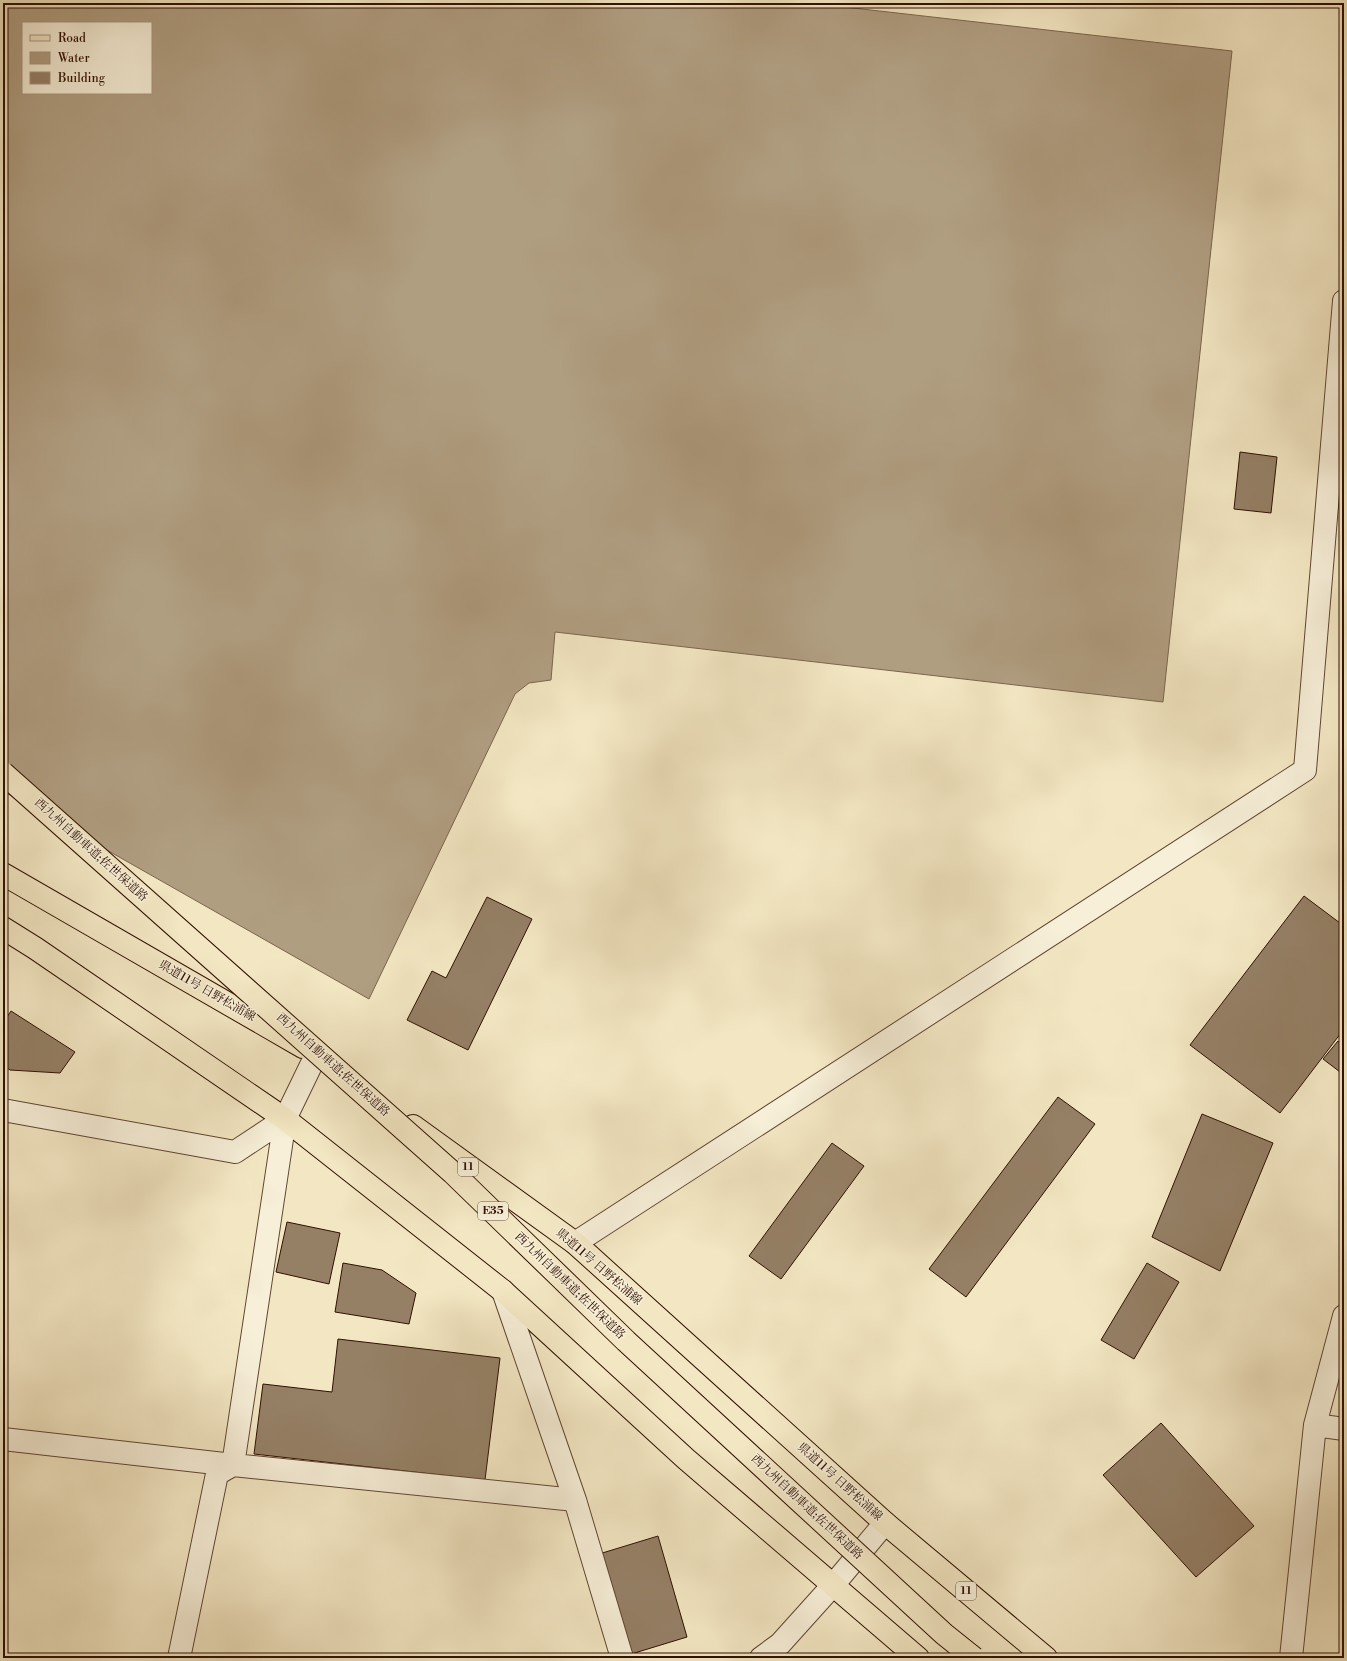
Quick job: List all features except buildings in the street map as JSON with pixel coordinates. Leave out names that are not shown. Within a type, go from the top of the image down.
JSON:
[{"type":"main road","name":"西九州自動車道;佐世保道路","points":[[3,773],[454,1173],[626,1341],[944,1634],[974,1658]]},
{"type":"main road","name":"県道11号 日野松浦線","points":[[3,874],[316,1055],[575,1243],[885,1523],[1046,1658]]},
{"type":"main road","points":[[3,928],[35,948],[285,1119],[504,1291],[686,1459],[834,1584],[918,1658]]},
{"type":"street","points":[[575,1243],[1305,770],[1344,301]]},
{"type":"street","points":[[233,1465],[285,1119],[316,1055]]},
{"type":"street","points":[[3,1110],[235,1152],[285,1119]]},
{"type":"street","points":[[504,1291],[575,1500],[622,1658]]},
{"type":"street","points":[[1291,1658],[1315,1425],[1344,1316]]},
{"type":"street","points":[[1315,1425],[1344,1429]]},
{"type":"street","points":[[3,1439],[233,1465],[575,1500]]},
{"type":"street","points":[[179,1658],[217,1474],[233,1465]]},
{"type":"street","points":[[761,1658],[780,1644],[834,1584],[885,1523]]},
{"type":"water","points":[[3,3],[809,3],[1232,51],[1163,702],[555,632],[551,680],[529,683],[515,694],[369,999],[3,791]]}]
